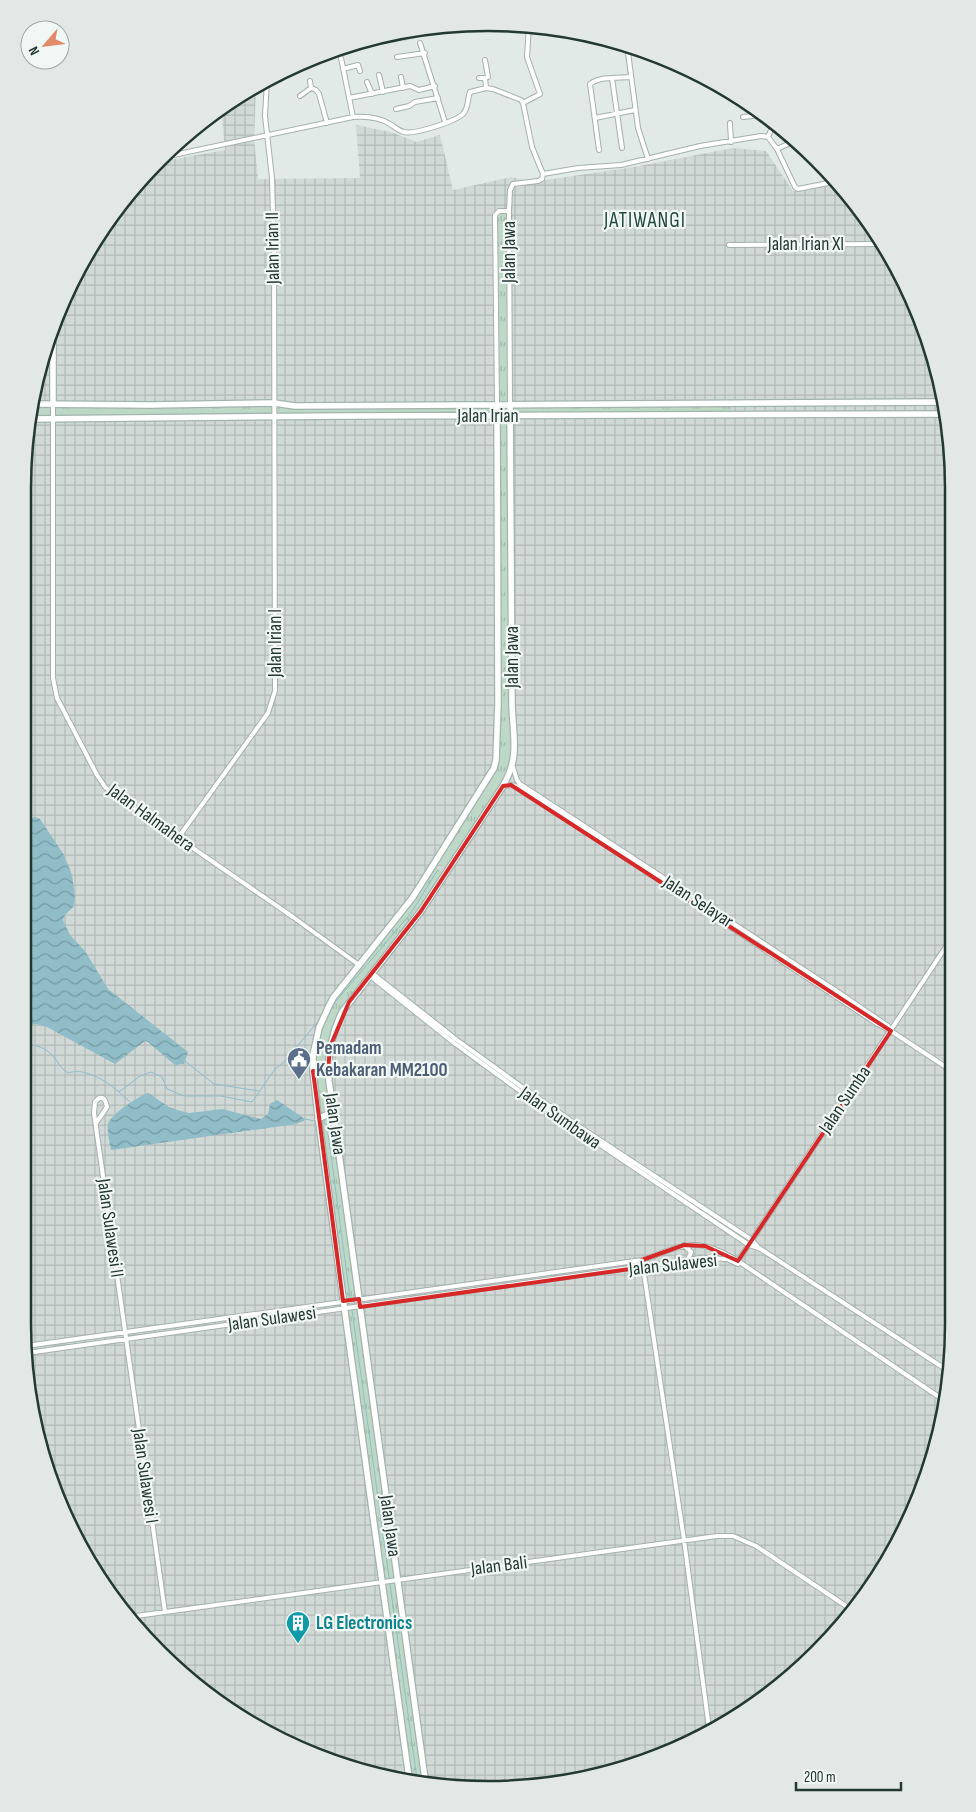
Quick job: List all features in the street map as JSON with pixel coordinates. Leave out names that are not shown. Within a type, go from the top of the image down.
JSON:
[{"type":"street","points":[[523,103],[540,94],[527,57],[529,33]]},
{"type":"street","points":[[420,43],[425,53],[445,122]]},
{"type":"street","points":[[397,56],[425,53]]},
{"type":"street","points":[[627,53],[638,128],[648,159]]},
{"type":"street","points":[[340,58],[353,117]]},
{"type":"street","points":[[485,60],[488,77],[486,88]]},
{"type":"street","points":[[343,69],[358,65],[360,72]]},
{"type":"street","points":[[379,76],[382,92]]},
{"type":"street","points":[[401,77],[403,88]]},
{"type":"street","points":[[479,78],[488,77]]},
{"type":"street","points":[[599,150],[590,84],[612,78],[631,77]]},
{"type":"street","points":[[612,78],[622,148]]},
{"type":"street","points":[[310,81],[311,88]]},
{"type":"street","points":[[368,82],[372,94]]},
{"type":"street","points":[[349,98],[410,86],[419,90],[435,86]]},
{"type":"street","points":[[311,88],[319,94],[327,124]]},
{"type":"street","points":[[300,96],[311,88]]},
{"type":"street","points":[[177,154],[353,117],[371,117],[389,123],[401,131],[410,133],[420,132],[456,119],[468,106],[470,92],[486,88],[493,89],[516,97],[523,103],[532,147],[543,174],[542,179],[538,181],[517,182],[511,186],[509,211]]},
{"type":"street","name":"Jalan Irian II","points":[[266,89],[266,134],[272,178],[274,417]]},
{"type":"street","points":[[396,109],[409,106],[415,102],[438,98]]},
{"type":"street","points":[[595,118],[635,110]]},
{"type":"street","points":[[743,117],[753,116]]},
{"type":"street","points":[[730,123],[731,142]]},
{"type":"street","points":[[768,137],[771,130]]},
{"type":"street","points":[[543,174],[578,168],[611,166],[700,146],[761,136],[768,137],[777,148],[798,189],[827,183]]},
{"type":"street","points":[[777,148],[788,144]]},
{"type":"street","name":"Jalan Jawa","points":[[408,1774],[384,1582],[318,1119],[313,1071],[315,1043],[323,1018],[333,998],[413,897],[494,768],[496,760],[498,721],[495,215],[499,211],[509,211],[511,557],[515,750],[513,767],[503,786],[421,911],[349,1002],[338,1020],[330,1047],[328,1071],[358,1307],[425,1776]]},
{"type":"street","name":"Jalan Irian XI","points":[[729,245],[874,244]]},
{"type":"street","points":[[51,357],[53,404]]},
{"type":"street","name":"Jalan Irian","points":[[39,404],[274,403],[295,406],[937,402]]},
{"type":"street","points":[[731,403],[731,415]]},
{"type":"street","name":"Jalan Halmahera","points":[[53,404],[53,678],[55,690],[62,707],[105,787],[359,965]]},
{"type":"street","name":"Jalan Irian","points":[[36,420],[939,414]]},
{"type":"street","name":"Jalan Irian I","points":[[178,838],[268,713],[273,699],[276,679],[274,417]]},
{"type":"street","points":[[497,556],[511,557]]},
{"type":"street","name":"Jalan Selayar","points":[[513,767],[518,782],[531,794]]},
{"type":"street","name":"Jalan Selayar","points":[[503,786],[515,786],[567,816],[746,935],[888,1026],[891,1030],[945,1066]]},
{"type":"street","name":"Jalan Sumba","points":[[738,1261],[945,947]]},
{"type":"street","name":"Jalan Sumbawa","points":[[371,974],[454,1043],[579,1129],[752,1240],[759,1248],[943,1367]]},
{"type":"street","points":[[313,1071],[328,1071]]},
{"type":"street","name":"Jalan Sulawesi II","points":[[96,1123],[107,1107],[102,1098],[95,1102],[94,1108],[96,1123],[124,1332],[126,1339]]},
{"type":"street","points":[[318,1119],[326,1115],[334,1115]]},
{"type":"street","name":"Jalan Sumbawa","points":[[595,1139],[749,1245],[759,1248]]},
{"type":"street","points":[[684,1245],[691,1252],[688,1260]]},
{"type":"street","name":"Jalan Sulawesi","points":[[32,1345],[201,1320],[642,1260],[684,1245],[705,1246],[716,1249],[738,1261],[743,1266]]},
{"type":"street","name":"Jalan Sulawesi","points":[[32,1351],[688,1260],[727,1259],[743,1266]]},
{"type":"street","points":[[642,1260],[684,1540],[708,1724]]},
{"type":"street","points":[[743,1266],[939,1397]]},
{"type":"street","name":"Jalan Sulawesi I","points":[[126,1339],[165,1612]]},
{"type":"street","name":"Jalan Bali","points":[[137,1616],[717,1536],[741,1538],[756,1546],[846,1606]]},
{"type":"highlighted area","points":[[511,785],[891,1031],[738,1261],[705,1246],[684,1245],[642,1260],[644,1267],[360,1307],[359,1299],[343,1301],[315,1095],[313,1071],[328,1071],[330,1047],[349,1002],[421,911],[503,786]]},
{"type":"shaded area","points":[[409,38],[409,40],[373,46],[399,40]]},
{"type":"shaded area","points":[[256,95],[254,139],[258,179],[360,178],[356,125],[391,132],[416,142],[440,135],[453,190],[511,177],[532,182],[634,167],[733,148],[766,151],[793,191],[830,186],[868,234],[898,286],[910,313],[921,341],[936,399],[941,428],[945,488],[945,1324],[941,1384],[929,1442],[921,1471],[910,1499],[884,1552],[850,1602],[811,1647],[742,1704],[690,1734],[635,1757],[577,1772],[548,1777],[488,1781],[428,1777],[399,1772],[341,1757],[313,1746],[286,1734],[234,1704],[165,1647],[108,1578],[78,1526],[66,1499],[55,1471],[40,1413],[35,1384],[31,1324],[31,488],[35,428],[40,399],[55,341],[78,286],[108,234],[145,187],[171,160],[225,150],[222,117]]},
{"type":"green space","points":[[509,211],[510,404],[497,405],[497,416],[511,416],[513,767],[448,869],[435,861],[496,760],[496,416],[37,419],[39,404],[496,404],[496,212]]},
{"type":"green space","points":[[731,403],[731,415],[511,416],[510,404]]},
{"type":"green space","points":[[433,866],[445,874],[342,1012],[328,1059],[359,1299],[343,1301],[313,1055],[315,1043],[333,998],[413,897]]},
{"type":"green space","points":[[360,1307],[425,1776],[408,1774],[344,1309]]},
{"type":"water","points":[[35,817],[40,819],[64,855],[72,875],[75,897],[74,906],[65,915],[63,920],[70,935],[85,951],[108,989],[188,1052],[184,1064],[176,1066],[145,1041],[115,1064],[47,1027],[31,1025],[31,819]]},
{"type":"water","points":[[148,1093],[169,1107],[189,1113],[222,1109],[261,1119],[268,1114],[270,1104],[277,1100],[305,1119],[296,1124],[111,1150],[108,1125],[113,1116],[125,1106]]},
{"type":"waterway","points":[[331,1007],[411,913],[437,871]]},
{"type":"waterway","points":[[31,1045],[38,1046],[50,1053],[68,1073],[88,1073],[119,1092],[140,1076],[151,1072],[162,1077],[167,1089],[184,1096],[221,1096],[252,1102],[275,1069],[284,1062],[320,1019]]},
{"type":"waterway","points":[[185,1061],[214,1084],[259,1091]]},
{"type":"waterway","points":[[119,1092],[130,1102]]},
{"type":"waterway","points":[[305,1119],[315,1121]]},
{"type":"waterway","points":[[323,1122],[327,1125],[350,1298]]},
{"type":"waterway","points":[[352,1310],[416,1775]]},
{"type":"place","name":"Pemadam Kebakaran MM2100","points":[[299,1080]]},
{"type":"place","name":"LG Electronics","points":[[298,1644]]},
{"type":"district","name":"JATIWANGI","points":[[645,220]]}]
